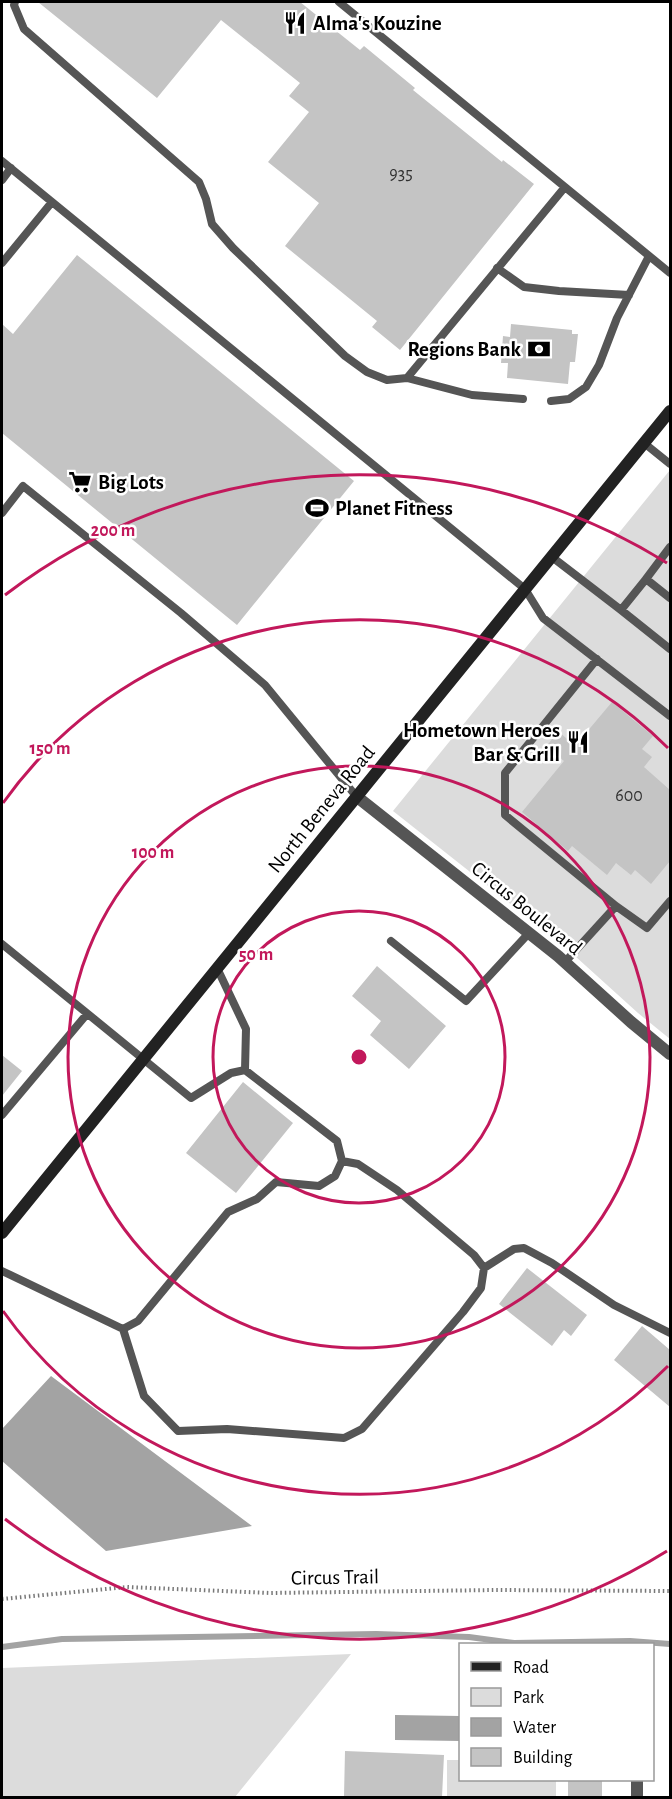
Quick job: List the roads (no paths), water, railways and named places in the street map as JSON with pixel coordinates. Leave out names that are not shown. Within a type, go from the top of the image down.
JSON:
[{"type":"main road","name":"North Beneva Road","points":[[2,1233],[670,411]]},
{"type":"street","name":"Circus Boulevard","points":[[356,796],[565,962],[670,1054]]},
{"type":"street","points":[[637,1781],[637,1797]]},
{"type":"lane","points":[[15,2],[14,5],[24,29],[199,182],[212,224],[233,248],[345,356],[367,372],[387,380],[407,378],[472,395],[523,399]]},
{"type":"lane","points":[[339,2],[670,273]]},
{"type":"lane","points":[[2,161],[525,589],[543,618],[670,716]]},
{"type":"lane","points":[[2,180],[11,168]]},
{"type":"lane","points":[[407,378],[565,187]]},
{"type":"lane","points":[[2,263],[52,202]]},
{"type":"lane","points":[[551,401],[569,399],[586,387],[599,365],[617,318],[649,256]]},
{"type":"lane","points":[[497,268],[524,287],[629,295]]},
{"type":"lane","points":[[644,443],[670,464]]},
{"type":"lane","points":[[2,513],[23,486],[66,519],[223,647],[265,685],[356,796]]},
{"type":"lane","points":[[621,610],[670,547]]},
{"type":"lane","points":[[552,557],[670,649]]},
{"type":"lane","points":[[646,579],[670,598]]},
{"type":"lane","points":[[597,659],[505,773],[505,815],[616,906],[647,928],[670,901]]},
{"type":"lane","points":[[565,962],[616,906]]},
{"type":"lane","points":[[391,941],[466,1001],[529,933]]},
{"type":"lane","points":[[2,944],[192,1098],[231,1073],[245,1070],[337,1141],[342,1161],[335,1176],[320,1186],[276,1182],[257,1199],[228,1212],[138,1321],[123,1329]]},
{"type":"lane","points":[[218,968],[246,1029],[245,1070]]},
{"type":"lane","points":[[2,1115],[87,1014]]},
{"type":"lane","points":[[2,1271],[123,1329],[144,1396],[178,1431],[227,1429],[344,1438],[362,1429],[464,1312],[481,1288],[484,1268],[474,1255],[397,1190],[358,1164],[342,1161]]},
{"type":"lane","points":[[484,1268],[514,1249],[524,1248],[552,1263],[614,1305],[670,1333]]},
{"type":"water","points":[[51,1376],[252,1526],[106,1551],[2,1461],[2,1429]]},
{"type":"water","points":[[395,1715],[459,1716],[459,1741],[395,1740]]},
{"type":"waterway","points":[[2,1647],[62,1639],[376,1634],[469,1637],[514,1643],[630,1641],[670,1644]]},
{"type":"place","name":"Alma's Kouzine","points":[[295,23]]},
{"type":"place","name":"Regions Bank","points":[[539,349]]},
{"type":"place","name":"Big Lots","points":[[80,482]]},
{"type":"place","name":"Planet Fitness","points":[[317,508]]},
{"type":"place","name":"Hometown Heroes Bar & Grill","points":[[578,742]]}]
